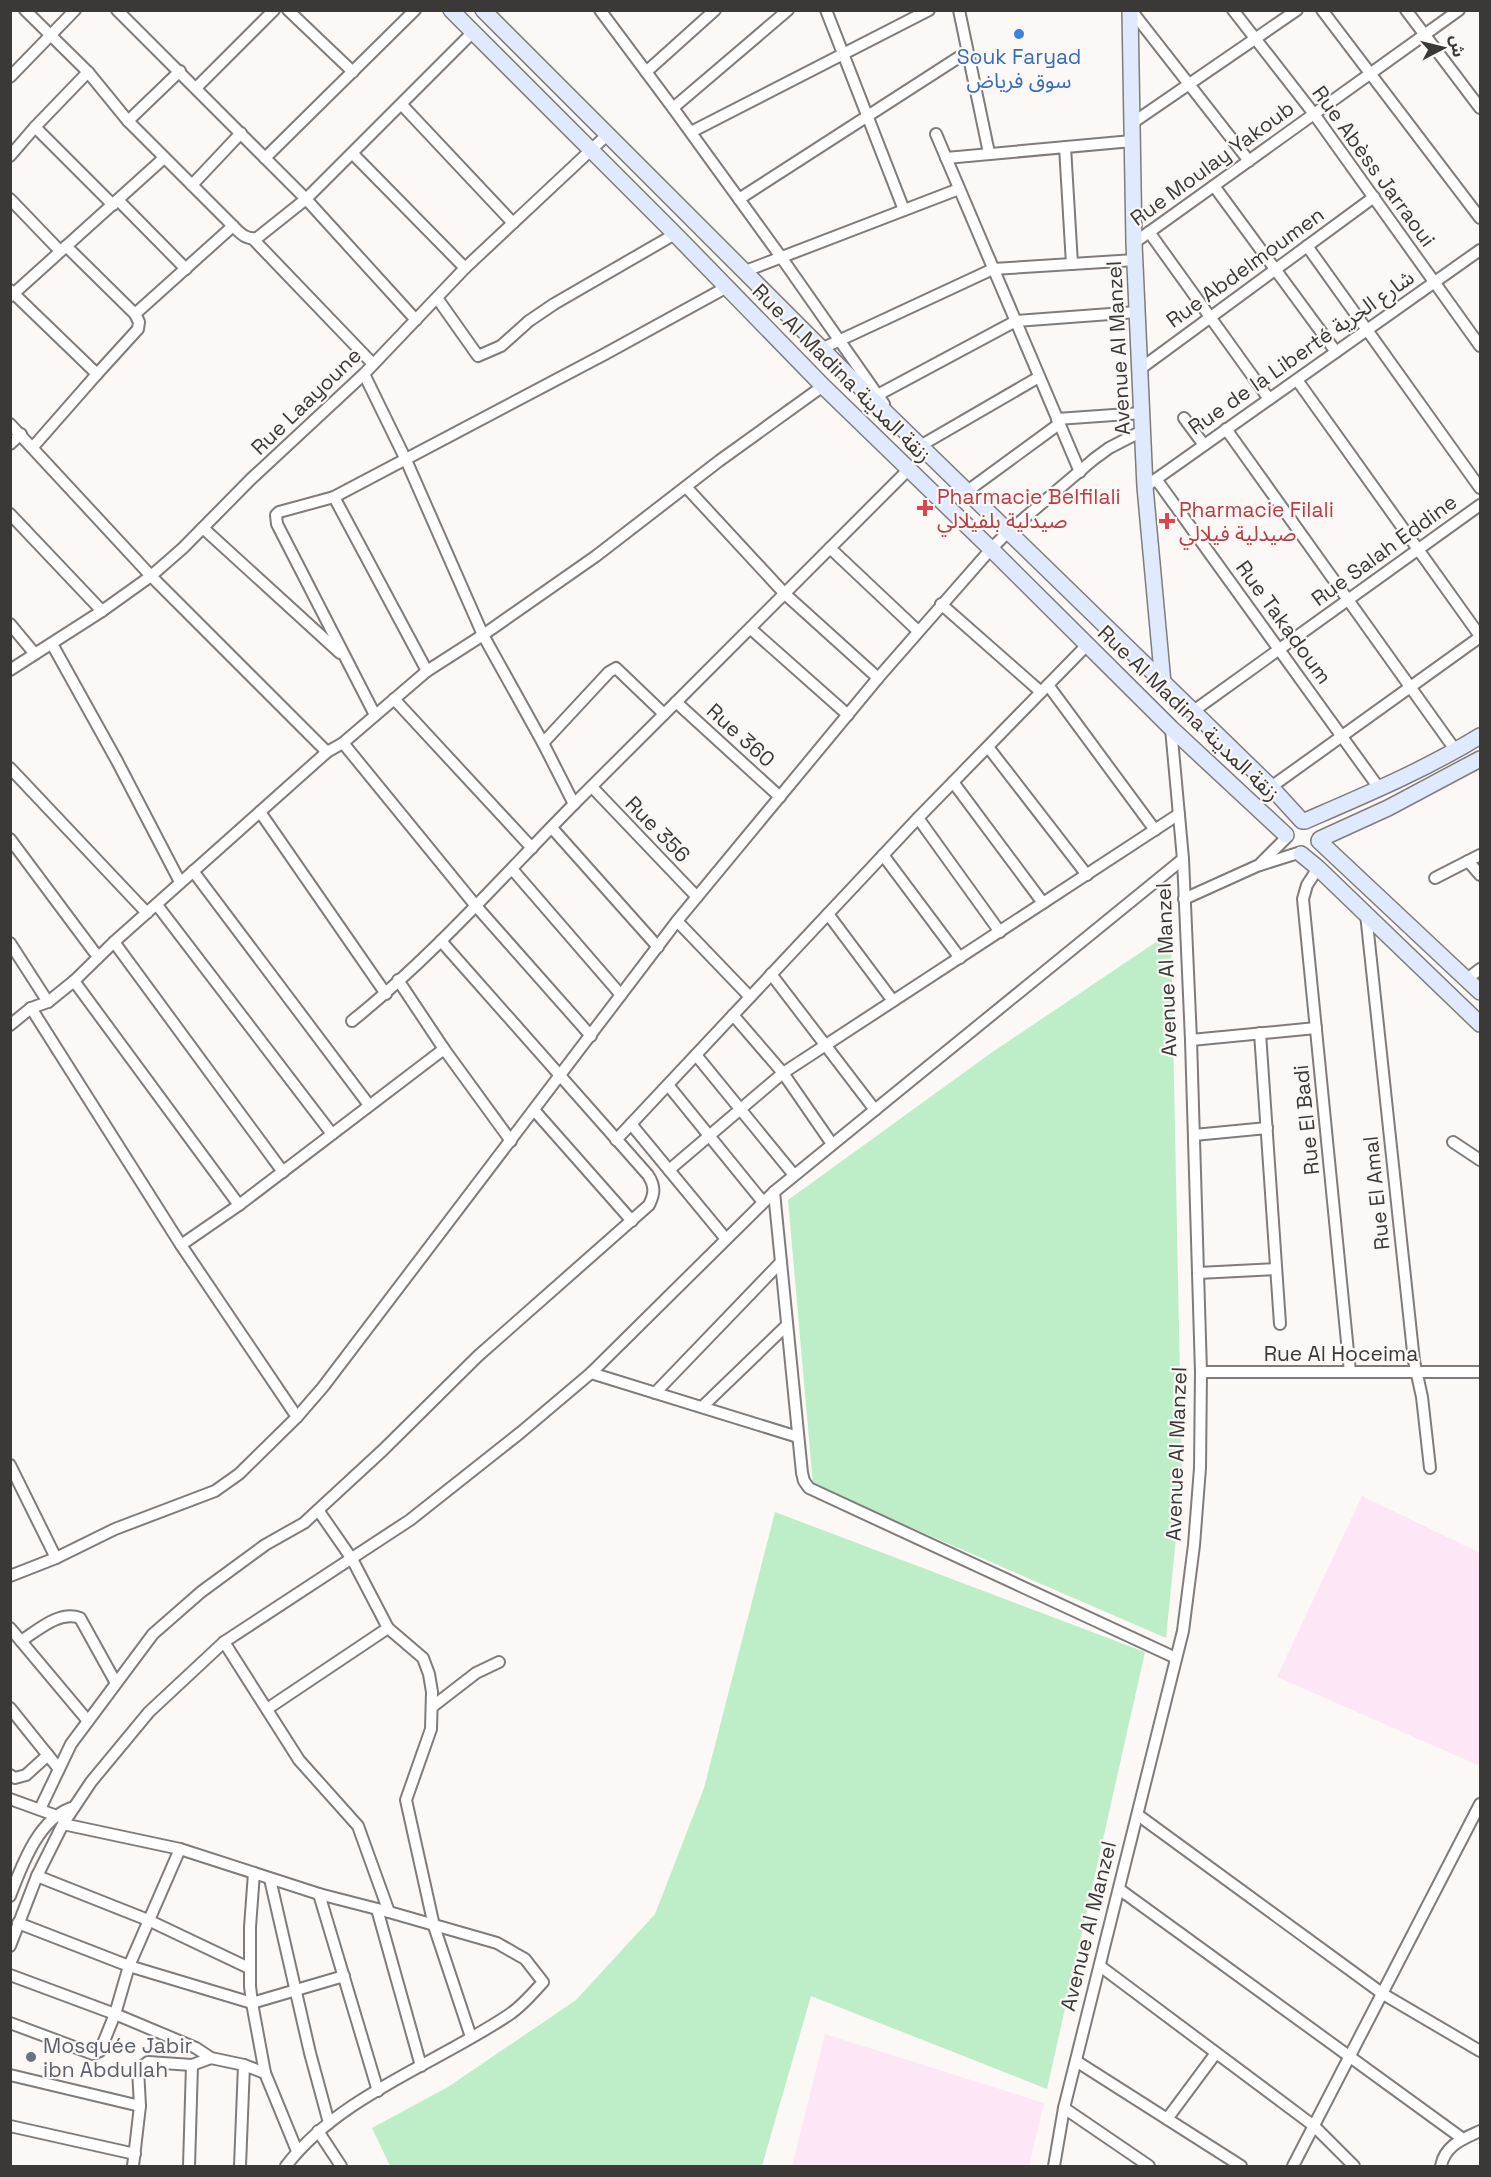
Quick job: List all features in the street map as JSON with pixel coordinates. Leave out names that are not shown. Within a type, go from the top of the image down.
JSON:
[{"type":"main road","name":"Rue Al Madina زنقة المدينة","points":[[451,10],[823,386],[992,549],[1171,728],[1286,836]]},
{"type":"main road","name":"Rue Al Madina زنقة المدينة","points":[[483,10],[743,272],[821,349],[874,397],[896,423],[1304,821]]},
{"type":"main road","name":"Avenue Al Manzel","points":[[1131,10],[1134,243],[1142,431],[1150,483],[1163,682]]},
{"type":"main road","points":[[1480,736],[1456,751],[1379,788],[1294,824],[1286,836],[1291,849],[1318,868],[1480,1024]]},
{"type":"main road","points":[[1319,840],[1388,808],[1480,759]]},
{"type":"main road","points":[[1299,854],[1311,853],[1318,846],[1319,840],[1315,825],[1304,821]]},
{"type":"main road","points":[[1319,840],[1480,992]]},
{"type":"street","points":[[25,10],[88,72],[128,121],[164,158],[233,226],[243,235],[253,239],[373,364]]},
{"type":"street","points":[[10,77],[75,10]]},
{"type":"street","points":[[117,10],[306,199],[416,320]]},
{"type":"street","points":[[196,88],[274,10]]},
{"type":"street","points":[[288,10],[353,72]]},
{"type":"street","points":[[266,158],[415,10]]},
{"type":"street","points":[[600,10],[841,340],[874,397],[1016,321],[1137,312]]},
{"type":"street","points":[[646,72],[716,10]]},
{"type":"street","points":[[673,108],[788,10]]},
{"type":"street","points":[[826,10],[904,210]]},
{"type":"street","points":[[691,132],[929,10]]},
{"type":"street","points":[[958,10],[989,153]]},
{"type":"street","points":[[1131,10],[1248,161]]},
{"type":"street","name":"Rue Abèss Jarraoui","points":[[1233,10],[1314,114],[1480,346]]},
{"type":"street","points":[[1131,124],[1297,10]]},
{"type":"street","points":[[1322,10],[1480,218]]},
{"type":"street","points":[[1406,10],[1480,108]]},
{"type":"street","name":"Rue Moulay Yakoub","points":[[1134,243],[1459,10]]},
{"type":"street","points":[[253,239],[306,199],[473,32]]},
{"type":"street","points":[[739,200],[967,52]]},
{"type":"street","points":[[128,121],[180,71]]},
{"type":"street","points":[[10,156],[88,72]]},
{"type":"street","points":[[402,105],[513,223]]},
{"type":"street","points":[[35,127],[186,269]]},
{"type":"street","points":[[192,185],[241,133]]},
{"type":"street","points":[[936,134],[1080,472]]},
{"type":"street","name":"Rue Laayoune","points":[[10,670],[102,611],[151,576],[364,374],[465,268],[607,135]]},
{"type":"street","points":[[946,158],[1132,141]]},
{"type":"street","points":[[1065,147],[1072,264]]},
{"type":"street","points":[[353,154],[465,268]]},
{"type":"street","points":[[97,374],[12,293],[164,158]]},
{"type":"street","points":[[1214,186],[1336,352]]},
{"type":"street","points":[[743,272],[959,189]]},
{"type":"street","name":"Rue Abdelmoumen","points":[[1140,369],[1374,197]]},
{"type":"street","points":[[10,199],[135,314],[139,322],[138,329],[33,447]]},
{"type":"street","points":[[135,314],[233,226]]},
{"type":"street","points":[[1149,232],[1269,399]]},
{"type":"street","points":[[437,298],[478,356],[501,346],[529,321],[554,304],[675,234]]},
{"type":"street","points":[[1307,246],[1480,488]]},
{"type":"street","name":"Rue de la Liberté شارع الحرية","points":[[1150,483],[1480,250]]},
{"type":"street","points":[[821,349],[993,269],[1135,260]]},
{"type":"street","points":[[375,715],[276,519],[279,512],[334,497],[727,287]]},
{"type":"street","points":[[364,374],[406,460],[483,635],[574,804]]},
{"type":"street","points":[[920,446],[1040,377]]},
{"type":"street","points":[[1270,787],[1480,637],[1297,380]]},
{"type":"street","points":[[10,1025],[31,1008],[48,1002],[74,981],[180,882],[327,752],[343,743],[427,671],[596,556],[823,386]]},
{"type":"street","points":[[966,492],[1058,421],[1142,412]]},
{"type":"street","points":[[1184,418],[1204,445]]},
{"type":"street","points":[[10,424],[151,576],[327,752]]},
{"type":"street","points":[[1226,429],[1456,751]]},
{"type":"street","points":[[10,1575],[56,1558],[115,1529],[215,1491],[239,1474],[297,1417],[323,1388],[677,921],[941,604],[1008,532],[1110,448],[1142,431]]},
{"type":"street","points":[[10,444],[21,434]]},
{"type":"street","points":[[352,1021],[386,994],[441,941],[574,804],[908,470]]},
{"type":"street","name":"Rue Takadoum","points":[[1150,483],[1279,649],[1379,788]]},
{"type":"street","points":[[686,487],[785,594],[878,678]]},
{"type":"street","points":[[334,497],[427,671]]},
{"type":"street","name":"Rue Salah Eddine","points":[[1192,712],[1480,505]]},
{"type":"street","points":[[10,514],[102,611]]},
{"type":"street","points":[[203,528],[346,659]]},
{"type":"street","points":[[830,548],[918,631]]},
{"type":"street","points":[[941,604],[1044,688],[1155,830]]},
{"type":"street","points":[[10,624],[35,654]]},
{"type":"street","points":[[751,629],[848,715]]},
{"type":"street","points":[[52,644],[117,761],[180,882]]},
{"type":"street","points":[[616,1140],[918,818],[1087,645]]},
{"type":"street","points":[[543,743],[609,672],[616,668],[664,714]]},
{"type":"street","points":[[394,699],[532,848]]},
{"type":"street","name":"Rue 360","points":[[676,702],[780,797]]},
{"type":"street","name":"Avenue Al Manzel","points":[[1054,2166],[1064,2108],[1183,1630],[1194,1545],[1200,1468],[1201,1372],[1185,899],[1171,728]]},
{"type":"street","points":[[343,743],[476,906],[591,1036]]},
{"type":"street","points":[[988,747],[1087,875]]},
{"type":"street","points":[[10,768],[147,913]]},
{"type":"street","points":[[953,782],[1043,903]]},
{"type":"street","name":"Rue 356","points":[[592,787],[697,897]]},
{"type":"street","points":[[260,812],[386,994]]},
{"type":"street","points":[[669,1170],[783,1073],[1179,814]]},
{"type":"street","points":[[918,818],[1000,932]]},
{"type":"street","points":[[552,828],[658,947]]},
{"type":"street","points":[[1257,866],[1286,836]]},
{"type":"street","points":[[10,839],[98,957]]},
{"type":"street","points":[[1185,899],[1257,866],[1299,854]]},
{"type":"street","points":[[884,855],[960,958]]},
{"type":"street","points":[[1435,878],[1480,855]]},
{"type":"street","points":[[10,1896],[30,1850],[43,1830],[60,1820],[74,1807],[91,1782],[149,1713],[224,1642],[411,1520],[520,1433],[591,1373],[774,1191],[1183,859]]},
{"type":"street","points":[[1468,861],[1480,876]]},
{"type":"street","name":"Rue El Badi","points":[[1318,868],[1307,885],[1303,899],[1350,1372]]},
{"type":"street","points":[[512,869],[621,995]]},
{"type":"street","points":[[193,872],[369,1105]]},
{"type":"street","points":[[156,905],[332,1134]]},
{"type":"street","points":[[828,914],[894,1002]]},
{"type":"street","name":"Rue El Amal","points":[[1365,914],[1430,1468]]},
{"type":"street","points":[[677,921],[750,997]]},
{"type":"street","points":[[40,1809],[71,1744],[153,1634],[201,1592],[265,1545],[304,1523],[383,1450],[478,1356],[649,1204],[654,1191],[648,1175],[441,941]]},
{"type":"street","points":[[114,942],[283,1172]]},
{"type":"street","points":[[10,943],[48,1002]]},
{"type":"street","points":[[1467,979],[1480,969]]},
{"type":"street","points":[[771,974],[875,1110]]},
{"type":"street","points":[[398,980],[444,1049],[512,1141]]},
{"type":"street","points":[[74,981],[239,1205]]},
{"type":"street","points":[[31,1008],[181,1245],[297,1417]]},
{"type":"street","points":[[733,1015],[783,1073],[832,1144]]},
{"type":"street","points":[[1191,1040],[1316,1028]]},
{"type":"street","points":[[1260,1033],[1280,1324]]},
{"type":"street","points":[[181,1245],[239,1205],[444,1049]]},
{"type":"street","points":[[696,1055],[794,1175]]},
{"type":"street","points":[[668,1085],[763,1203]]},
{"type":"street","points":[[534,1110],[632,1221]]},
{"type":"street","points":[[631,1124],[726,1239]]},
{"type":"street","points":[[1194,1135],[1266,1128]]},
{"type":"street","points":[[1453,1142],[1480,1160]]},
{"type":"street","points":[[774,1191],[798,1437],[804,1481],[809,1488],[1176,1658]]},
{"type":"street","points":[[655,1393],[781,1262]]},
{"type":"street","points":[[1198,1274],[1276,1269]]},
{"type":"street","points":[[702,1407],[787,1325]]},
{"type":"street","name":"Rue Al Hoceima","points":[[1201,1372],[1480,1372]]},
{"type":"street","points":[[591,1373],[798,1437]]},
{"type":"street","points":[[10,1465],[56,1558]]},
{"type":"street","points":[[318,1510],[352,1559],[388,1628],[423,1658],[429,1674],[431,1729],[406,1800],[434,1926],[471,2037]]},
{"type":"street","points":[[21,1641],[55,1620],[68,1615],[80,1618],[116,1683]]},
{"type":"street","points":[[10,1628],[88,1721]]},
{"type":"street","points":[[267,1709],[388,1628]]},
{"type":"street","points":[[224,1642],[299,1760],[358,1826],[389,1912]]},
{"type":"street","points":[[432,1707],[476,1672],[499,1662]]},
{"type":"street","points":[[10,1708],[59,1768]]},
{"type":"street","points":[[11,1776],[15,1778],[26,1775],[48,1755]]},
{"type":"street","points":[[10,1799],[40,1809],[60,1820],[180,1849],[319,1894],[497,1943],[525,1959],[543,1982],[512,2013],[378,2091],[329,2123],[297,2151],[286,2166]]},
{"type":"street","points":[[1293,2166],[1480,1804]]},
{"type":"street","points":[[1138,1815],[1383,1994],[1480,2051]]},
{"type":"street","points":[[10,1946],[60,1820]]},
{"type":"street","points":[[10,2023],[93,2054],[100,2051],[115,2014],[129,1966],[180,1849]]},
{"type":"street","points":[[254,1873],[249,1968],[252,2003],[265,2073],[297,2151]]},
{"type":"street","points":[[37,1876],[148,1920],[249,1968]]},
{"type":"street","points":[[270,1879],[329,2123]]},
{"type":"street","points":[[1119,1889],[1463,2139]]},
{"type":"street","points":[[319,1894],[378,2091]]},
{"type":"street","points":[[377,1909],[421,2066]]},
{"type":"street","points":[[18,1923],[129,1966],[252,2003],[344,1976]]},
{"type":"street","points":[[1100,1966],[1314,2126],[1354,2166]]},
{"type":"street","points":[[10,1975],[115,2014],[196,2048],[211,2058],[244,2065],[265,2073]]},
{"type":"street","points":[[1167,2119],[1216,2053]]},
{"type":"street","points":[[134,2166],[140,2106],[138,2069],[148,2062],[192,2065],[211,2058]]},
{"type":"street","points":[[1076,2061],[1241,2166]]},
{"type":"street","points":[[189,2166],[192,2065]]},
{"type":"street","points":[[240,2166],[244,2065]]},
{"type":"street","points":[[10,2075],[140,2106]]},
{"type":"street","points":[[1064,2108],[1149,2166]]},
{"type":"street","points":[[10,2126],[135,2154]]},
{"type":"street","points":[[318,2131],[341,2166]]},
{"type":"street","points":[[1441,2166],[1448,2150],[1463,2139],[1480,2131]]},
{"type":"shaded area","points":[[1362,1496],[1480,1553],[1480,1766],[1277,1677]]},
{"type":"shaded area","points":[[825,2034],[1044,2103],[1029,2166],[792,2166]]},
{"type":"green space","points":[[1171,932],[1182,1478],[1166,1638],[813,1485],[788,1200],[991,1053]]},
{"type":"green space","points":[[775,1512],[1145,1652],[1047,2089],[811,1996],[762,2166],[390,2166],[372,2128],[448,2087],[576,2000],[655,1914],[704,1788]]},
{"type":"place","name":"Souk Faryad سوق فرياض","points":[[1019,34]]},
{"type":"place","name":"Pharmacie Belfilali صيدلية بلفيلالي","points":[[925,508]]},
{"type":"place","name":"Pharmacie Filali صيدلية فيلالي","points":[[1167,521]]},
{"type":"place","name":"Mosquée Jabir ibn Abdullah","points":[[31,2057]]}]
